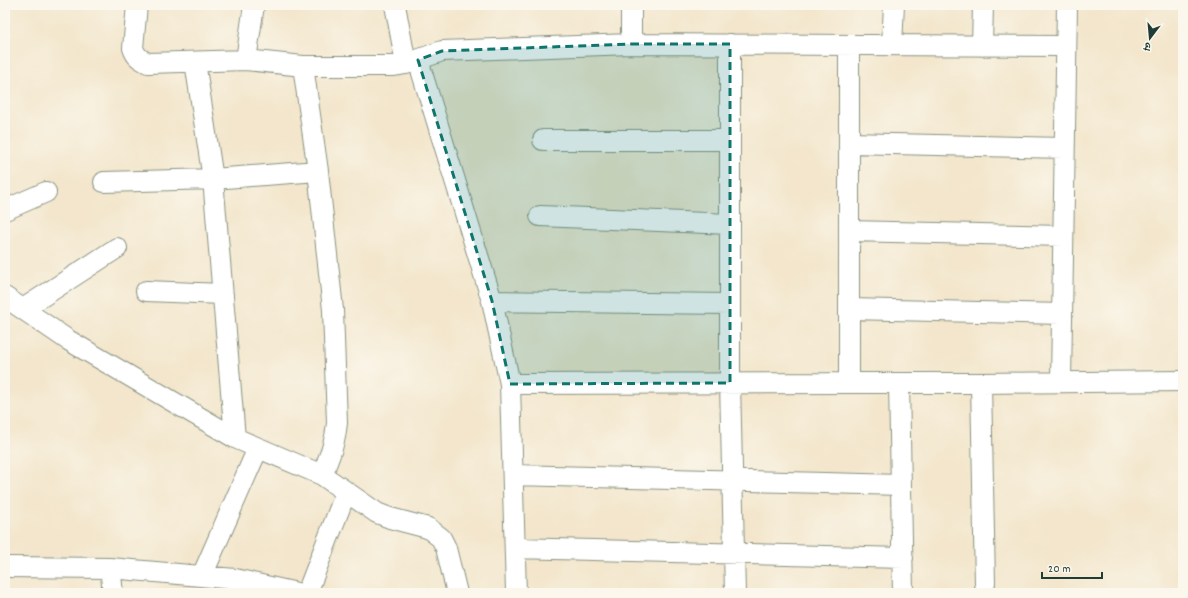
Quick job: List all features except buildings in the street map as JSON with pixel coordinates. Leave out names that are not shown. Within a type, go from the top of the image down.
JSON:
[{"type":"street","points":[[138,5],[133,48],[135,54],[140,59],[148,63],[246,60],[303,66],[394,66],[412,62],[442,51],[631,44],[1066,46]]},
{"type":"street","points":[[246,60],[254,5]]},
{"type":"street","points":[[395,5],[412,62],[492,301],[510,384],[516,593]]},
{"type":"street","points":[[631,5],[631,44]]},
{"type":"street","points":[[892,45],[894,5]]},
{"type":"street","points":[[982,46],[983,5]]},
{"type":"street","points":[[1061,382],[1067,5]]},
{"type":"street","points":[[730,44],[730,383],[735,593]]},
{"type":"street","points":[[849,45],[849,383]]},
{"type":"street","points":[[195,62],[213,179],[235,438]]},
{"type":"street","points":[[303,66],[318,171],[333,310],[337,422],[336,438],[322,475]]},
{"type":"street","points":[[543,140],[730,140]]},
{"type":"street","points":[[849,143],[1064,148]]},
{"type":"street","points":[[104,182],[213,179],[318,171]]},
{"type":"street","points":[[5,210],[46,192]]},
{"type":"street","points":[[540,216],[730,224]]},
{"type":"street","points":[[849,231],[1063,236]]},
{"type":"street","points":[[118,248],[11,303],[68,340],[235,438],[322,475],[377,513],[428,528],[441,538],[446,548],[457,593]]},
{"type":"street","points":[[146,291],[223,294]]},
{"type":"street","points":[[492,301],[730,304]]},
{"type":"street","points":[[849,308],[1062,314]]},
{"type":"street","points":[[510,384],[1183,381]]},
{"type":"street","points":[[900,382],[903,593]]},
{"type":"street","points":[[980,383],[984,584]]},
{"type":"street","points":[[215,582],[258,448]]},
{"type":"street","points":[[513,476],[901,485]]},
{"type":"street","points":[[307,593],[346,492]]},
{"type":"street","points":[[515,548],[903,558]]},
{"type":"street","points":[[5,567],[110,568],[215,582],[235,579],[297,593]]},
{"type":"street","points":[[110,568],[113,593]]},
{"type":"highlighted area","points":[[631,44],[730,44],[730,383],[510,384],[492,301],[418,60],[442,51]]}]
